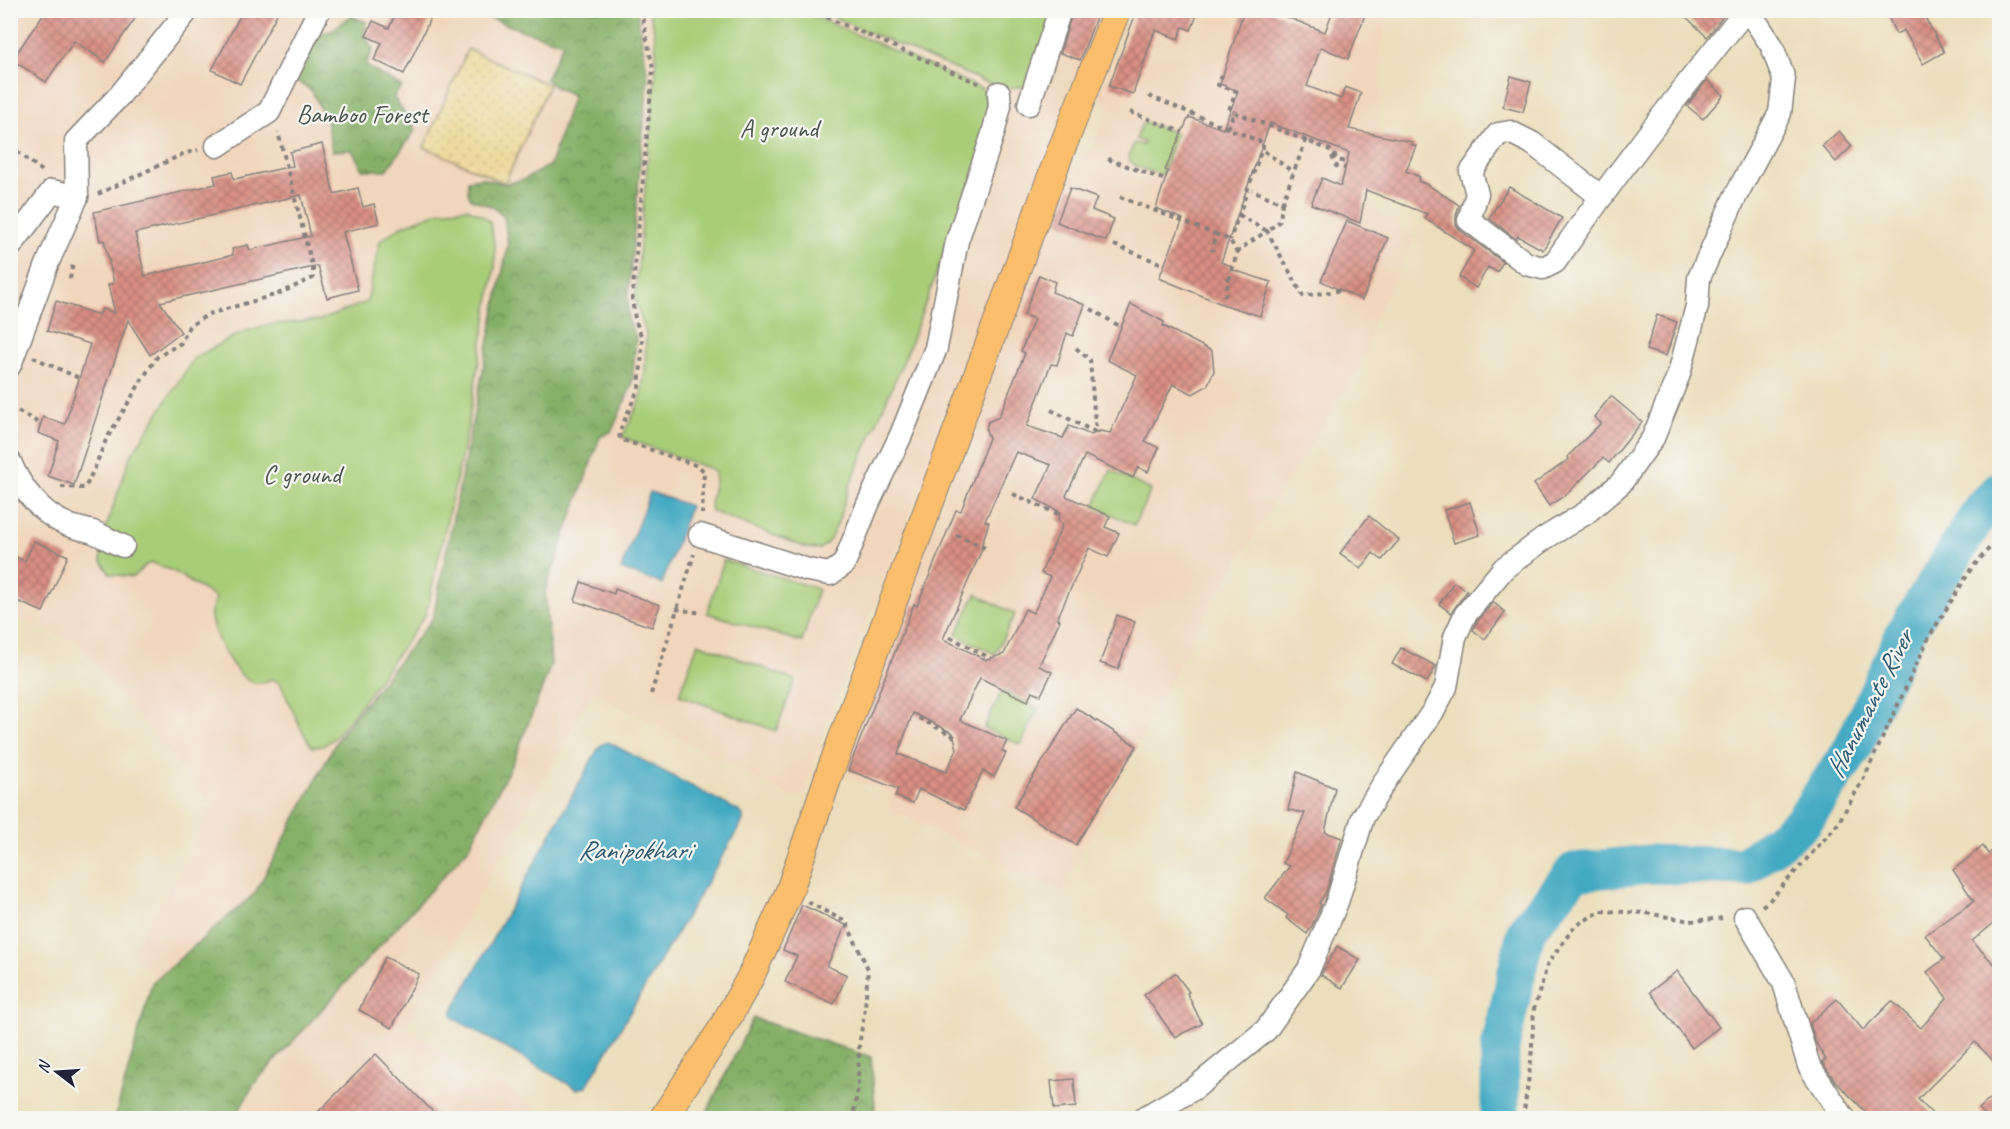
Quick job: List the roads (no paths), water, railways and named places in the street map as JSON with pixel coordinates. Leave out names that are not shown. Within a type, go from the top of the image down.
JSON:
[{"type":"main road","points":[[663,1119],[727,1020],[750,978],[789,892],[831,769],[1060,153],[1117,10]]},
{"type":"street","points":[[13,357],[48,262],[85,197],[76,141],[120,95],[188,10]]},
{"type":"street","points":[[217,146],[269,112],[319,10]]},
{"type":"street","points":[[1029,104],[1060,10]]},
{"type":"street","points":[[1144,1119],[1196,1088],[1266,1030],[1309,969],[1337,902],[1363,817],[1434,710],[1446,687],[1455,637],[1465,615],[1504,568],[1545,538],[1586,513],[1621,483],[1653,438],[1679,374],[1697,306],[1698,278],[1734,199],[1780,113],[1784,79],[1772,46],[1747,10],[1600,196],[1555,262],[1543,268],[1527,264],[1469,220],[1477,194],[1472,172],[1498,134],[1510,132],[1532,143],[1600,196]]},
{"type":"street","points":[[700,536],[808,570],[830,574],[844,564],[868,504],[901,435],[936,348],[957,241],[993,134],[1000,106],[999,93]]},
{"type":"street","points":[[10,247],[52,191],[85,197]]},
{"type":"street","points":[[10,462],[28,494],[47,512],[65,524],[92,532],[123,546]]},
{"type":"street","points":[[1745,916],[1784,983],[1809,1066],[1836,1115]]},
{"type":"water","points":[[650,492],[690,506],[662,584],[621,569]]},
{"type":"water","name":"Ranipokhari","points":[[608,742],[739,811],[743,815],[743,821],[586,1087],[577,1089],[452,1016],[453,1010],[599,747]]},
{"type":"waterway","name":"Hanumante River","points":[[1500,1118],[1500,1048],[1526,931],[1574,872],[1650,864],[1745,867],[1802,823],[1851,751],[1906,631],[1982,509],[2000,491]]},
{"type":"park label","name":"Bamboo Forest","points":[[362,114]]},
{"type":"park label","name":"A ground","points":[[779,128]]},
{"type":"park label","name":"C ground","points":[[302,474]]}]
